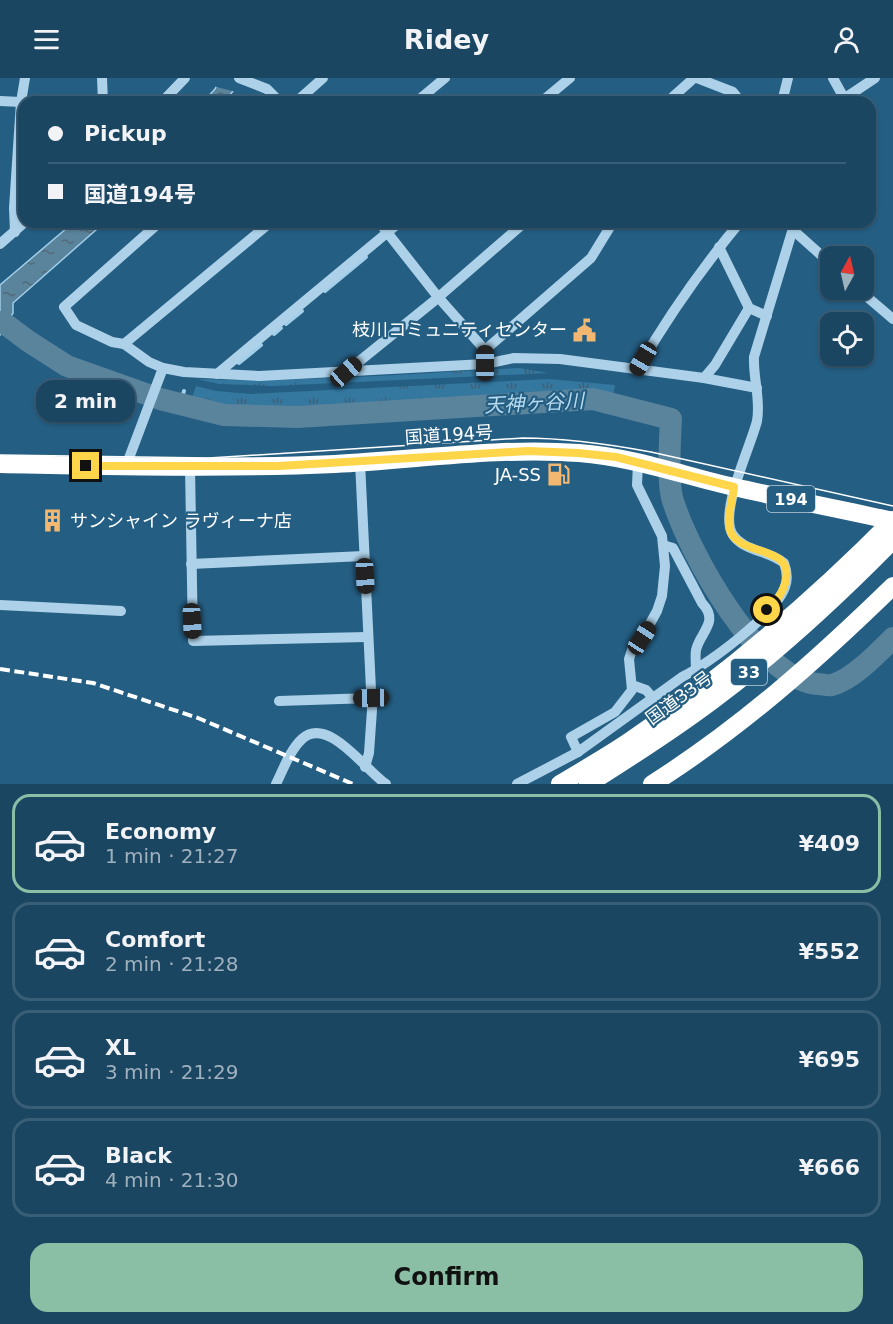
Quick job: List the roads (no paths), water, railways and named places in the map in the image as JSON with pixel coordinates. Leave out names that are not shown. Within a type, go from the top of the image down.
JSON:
[{"type":"highway","name":"国道194号","points":[[0,464],[279,466],[457,454],[528,451],[578,453],[616,457],[734,487],[893,521]]},
{"type":"highway","points":[[560,784],[628,743],[732,668],[836,578],[893,521]]},
{"type":"highway","name":"国道33号","points":[[588,784],[715,699],[835,598],[893,540]]},
{"type":"highway","points":[[652,784],[725,735],[827,650],[893,586]]},
{"type":"street","points":[[22,96],[25,78]]},
{"type":"street","points":[[102,78],[103,96]]},
{"type":"street","points":[[168,96],[185,78]]},
{"type":"street","points":[[239,78],[267,89],[274,96]]},
{"type":"street","points":[[304,96],[323,78]]},
{"type":"street","points":[[423,96],[445,78]]},
{"type":"street","points":[[548,96],[570,78]]},
{"type":"street","points":[[674,96],[696,78],[733,92],[736,96]]},
{"type":"street","points":[[784,96],[788,78]]},
{"type":"street","points":[[832,78],[840,96]]},
{"type":"street","points":[[848,96],[875,78]]},
{"type":"street","points":[[0,101],[18,102]]},
{"type":"street","points":[[15,232],[14,208],[18,147]]},
{"type":"street","points":[[0,244],[19,228]]},
{"type":"street","points":[[153,228],[64,307],[76,325],[112,342],[124,344],[162,370],[259,376],[485,363],[514,358],[560,359],[704,378],[757,388]]},
{"type":"street","points":[[124,344],[264,228]]},
{"type":"street","points":[[384,228],[438,297],[485,350],[485,363]]},
{"type":"street","points":[[217,374],[393,228]]},
{"type":"street","points":[[346,372],[518,228]]},
{"type":"street","points":[[485,350],[591,258],[609,228]]},
{"type":"street","points":[[637,370],[674,312],[735,228]]},
{"type":"street","points":[[517,784],[578,752],[731,644],[777,600],[785,587],[787,570],[784,563],[777,557],[747,547],[738,541],[731,533],[729,524],[734,487],[759,408],[754,357],[793,228]]},
{"type":"street","points":[[796,228],[820,253]]},
{"type":"street","points":[[704,378],[715,365],[749,308],[719,247]]},
{"type":"street","points":[[871,300],[893,319]]},
{"type":"street","points":[[749,308],[766,316]]},
{"type":"street","points":[[126,466],[162,370]]},
{"type":"street","points":[[360,462],[371,698],[369,753],[365,767]]},
{"type":"street","points":[[578,752],[571,737],[615,712],[632,690],[629,659],[632,650],[650,626],[662,596],[665,566],[662,536],[637,485],[644,464]]},
{"type":"street","points":[[190,466],[194,641],[368,637]]},
{"type":"street","points":[[663,545],[673,548],[702,603],[707,608],[710,624],[696,650],[696,669]]},
{"type":"street","points":[[191,564],[364,556]]},
{"type":"street","points":[[0,605],[121,611]]},
{"type":"street","points":[[632,685],[646,690],[653,698]]},
{"type":"street","points":[[279,701],[371,698]]},
{"type":"street","points":[[276,784],[301,740],[309,735],[325,734],[334,737],[386,784]]},
{"type":"water","points":[[220,78],[244,78],[229,96],[209,96]]},
{"type":"water","points":[[67,228],[98,228],[13,303],[13,313],[0,335],[0,285]]},
{"type":"waterway","points":[[325,291],[366,257]]},
{"type":"waterway","points":[[286,324],[302,311]]},
{"type":"waterway","name":"天神ヶ谷川","points":[[0,322],[67,366],[160,399],[224,415],[297,417],[593,399],[671,419],[670,484],[673,501],[682,524],[694,551],[729,610],[750,638],[772,661],[795,677],[818,684],[832,685],[857,671],[893,638]]},
{"type":"waterway","points":[[274,334],[281,328]]},
{"type":"waterway","points":[[239,363],[261,345]]},
{"type":"waterway","points":[[180,404],[184,391]]},
{"type":"tram line","points":[[0,455],[209,458],[523,438],[555,439],[651,452],[893,506]]},
{"type":"railway","points":[[0,669],[93,683],[198,718],[353,784]]},
{"type":"place","name":"枝川コミュニティセンター","points":[[585,330]]},
{"type":"place","name":"JA-SS","points":[[559,475]]},
{"type":"place","name":"サンシャイン ラヴィーナ店","points":[[52,521]]}]
